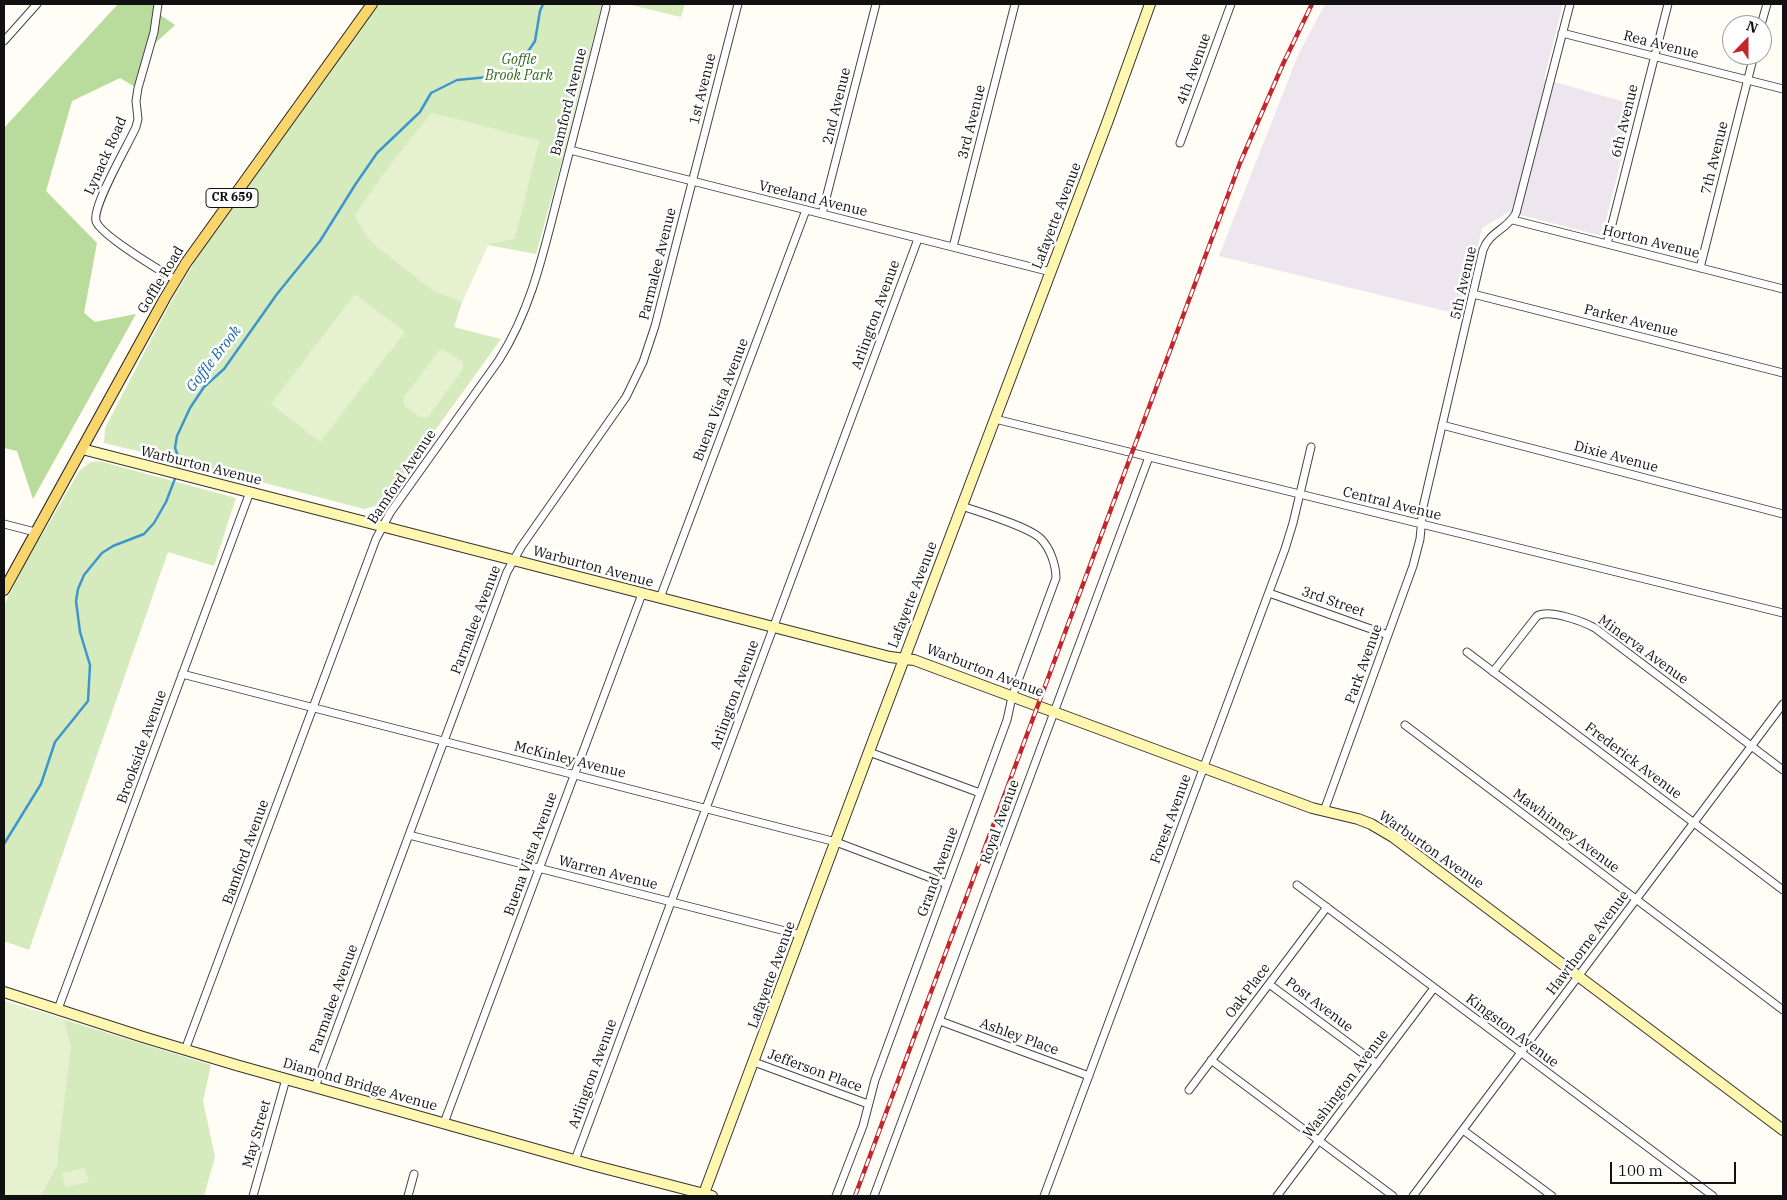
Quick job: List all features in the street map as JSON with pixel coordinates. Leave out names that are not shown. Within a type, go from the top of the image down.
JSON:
[{"type":"main road","name":"Goffle Road","points":[[4,590],[176,280],[212,226],[372,4]]},
{"type":"street","points":[[4,41],[37,4]]},
{"type":"street","name":"Lynack Road","points":[[158,4],[154,32],[138,88],[136,101],[138,119],[136,127],[101,197],[96,213],[96,221],[99,226],[118,242],[176,280]]},
{"type":"street","name":"1st Avenue","points":[[692,181],[738,4]]},
{"type":"street","name":"2nd Avenue","points":[[822,214],[876,4]]},
{"type":"street","name":"3rd Avenue","points":[[953,247],[1015,4]]},
{"type":"street","name":"Lafayette Avenue","points":[[706,1196],[869,752],[1107,123],[1150,4]]},
{"type":"street","name":"4th Avenue","points":[[1180,143],[1231,4]]},
{"type":"street","points":[[1513,220],[1570,4]]},
{"type":"street","name":"6th Avenue","points":[[1607,244],[1668,4]]},
{"type":"street","name":"Bamford Avenue","points":[[185,1050],[382,527],[499,360],[516,331],[535,282],[606,7]]},
{"type":"street","name":"Rea Avenue","points":[[1562,33],[1783,89]]},
{"type":"street","name":"7th Avenue","points":[[1700,268],[1752,65]]},
{"type":"street","name":"Vreeland Avenue","points":[[570,150],[1051,272]]},
{"type":"street","name":"Parmalee Avenue","points":[[315,1087],[507,572],[513,560],[616,414],[636,379],[655,326],[692,181]]},
{"type":"street","name":"Buena Vista Avenue","points":[[660,598],[806,210]]},
{"type":"street","name":"Horton Avenue","points":[[1513,220],[1783,289]]},
{"type":"street","name":"5th Avenue","points":[[1422,524],[1423,507],[1486,242],[1513,220]]},
{"type":"street","name":"Arlington Avenue","points":[[574,1160],[918,239]]},
{"type":"street","name":"Parker Avenue","points":[[1473,294],[1783,373]]},
{"type":"street","name":"Central Avenue","points":[[995,419],[1783,613]]},
{"type":"street","name":"Dixie Avenue","points":[[1442,425],[1783,514]]},
{"type":"street","name":"Forest Avenue","points":[[1044,1196],[1269,593],[1289,536],[1311,447]]},
{"type":"street","name":"Warburton Avenue","points":[[82,449],[890,658],[914,660],[1324,811],[1358,819],[1382,830],[1783,1130]]},
{"type":"street","name":"Royal Avenue","points":[[874,1196],[1150,457]]},
{"type":"street","name":"Brookside Avenue","points":[[58,1009],[250,492]]},
{"type":"street","name":"Grand Avenue","points":[[836,1196],[863,1126],[875,1080],[1007,720],[1012,697],[1055,583],[1056,572],[1051,556],[1042,539],[1036,534],[962,506]]},
{"type":"street","points":[[4,524],[35,532]]},
{"type":"street","name":"Park Avenue","points":[[1324,811],[1413,566],[1422,524]]},
{"type":"street","name":"3rd Street","points":[[1269,593],[1388,635]]},
{"type":"street","name":"Buena Vista Avenue","points":[[444,1123],[642,594]]},
{"type":"street","name":"Minerva Avenue","points":[[1493,672],[1534,619],[1541,614],[1551,614],[1582,622],[1594,628],[1783,770]]},
{"type":"street","name":"Frederick Avenue","points":[[1467,652],[1783,890]]},
{"type":"street","name":"McKinley Avenue","points":[[182,674],[836,842],[947,884]]},
{"type":"street","name":"Hawthorne Avenue","points":[[1413,1196],[1783,704]]},
{"type":"street","name":"Mawhinney Avenue","points":[[1405,725],[1783,1010]]},
{"type":"street","points":[[869,752],[980,793]]},
{"type":"street","name":"Warren Avenue","points":[[409,835],[801,935]]},
{"type":"street","name":"Kingston Avenue","points":[[1297,885],[1713,1196]]},
{"type":"street","name":"Oak Place","points":[[1189,1090],[1327,907]]},
{"type":"street","name":"Post Avenue","points":[[1269,984],[1377,1064]]},
{"type":"street","name":"Washington Avenue","points":[[1277,1196],[1434,988]]},
{"type":"street","name":"Diamond Bridge Avenue","points":[[4,992],[185,1050],[706,1196]]},
{"type":"street","name":"Ashley Place","points":[[940,1021],[1089,1076]]},
{"type":"street","points":[[1211,1060],[1393,1196]]},
{"type":"street","name":"Jefferson Place","points":[[754,1062],[868,1104]]},
{"type":"street","name":"May Street","points":[[253,1196],[286,1078]]},
{"type":"street","points":[[1463,1130],[1552,1196]]},
{"type":"street","points":[[408,1196],[414,1174]]},
{"type":"shaded area","points":[[1325,4],[1563,4],[1544,79],[1635,105],[1602,236],[1509,212],[1482,228],[1462,315],[1219,256],[1298,55]]},
{"type":"green space","points":[[118,4],[157,4],[156,12],[175,25],[151,47],[140,90],[120,78],[72,101],[46,191],[97,243],[84,313],[95,322],[136,314],[33,499],[17,451],[4,448],[4,128]]},
{"type":"green space","name":"Goffle Brook Park","points":[[379,4],[602,4],[536,254],[488,245],[462,302],[454,327],[501,339],[382,504],[364,509],[104,443],[105,428],[166,311],[196,259]]},
{"type":"green space","points":[[627,4],[685,4],[681,17]]},
{"type":"green space","points":[[431,113],[539,141],[515,239],[488,244],[462,302],[433,291],[371,242],[354,216],[393,161]]},
{"type":"green space","points":[[355,294],[405,332],[320,442],[271,404]]},
{"type":"green space","points":[[442,349],[463,362],[463,369],[428,417],[420,417],[404,405],[403,398]]},
{"type":"green space","points":[[99,461],[236,498],[214,566],[168,552],[29,950],[4,941],[4,605],[27,560],[80,470],[91,462]]},
{"type":"green space","points":[[4,1001],[211,1065],[203,1101],[215,1157],[204,1196],[4,1196]]},
{"type":"green space","points":[[4,1001],[64,1019],[71,1047],[58,1164],[41,1196],[4,1196]]},
{"type":"green space","points":[[85,1168],[89,1182],[65,1187],[62,1173]]},
{"type":"waterway","name":"Goffle Brook","points":[[177,471],[180,461],[175,448],[177,436],[190,408],[204,387],[224,369],[277,294],[320,241],[377,153],[420,112],[431,93],[457,80],[488,77],[508,72],[519,65],[535,41],[543,4]]},
{"type":"waterway","name":"Goffle Brook","points":[[4,844],[41,784],[55,742],[88,701],[90,665],[80,632],[76,601],[78,589],[84,575],[102,553],[113,546],[144,534],[154,523],[166,502],[176,476]]},
{"type":"railway","points":[[855,1196],[1240,163],[1283,64],[1312,4]]}]
